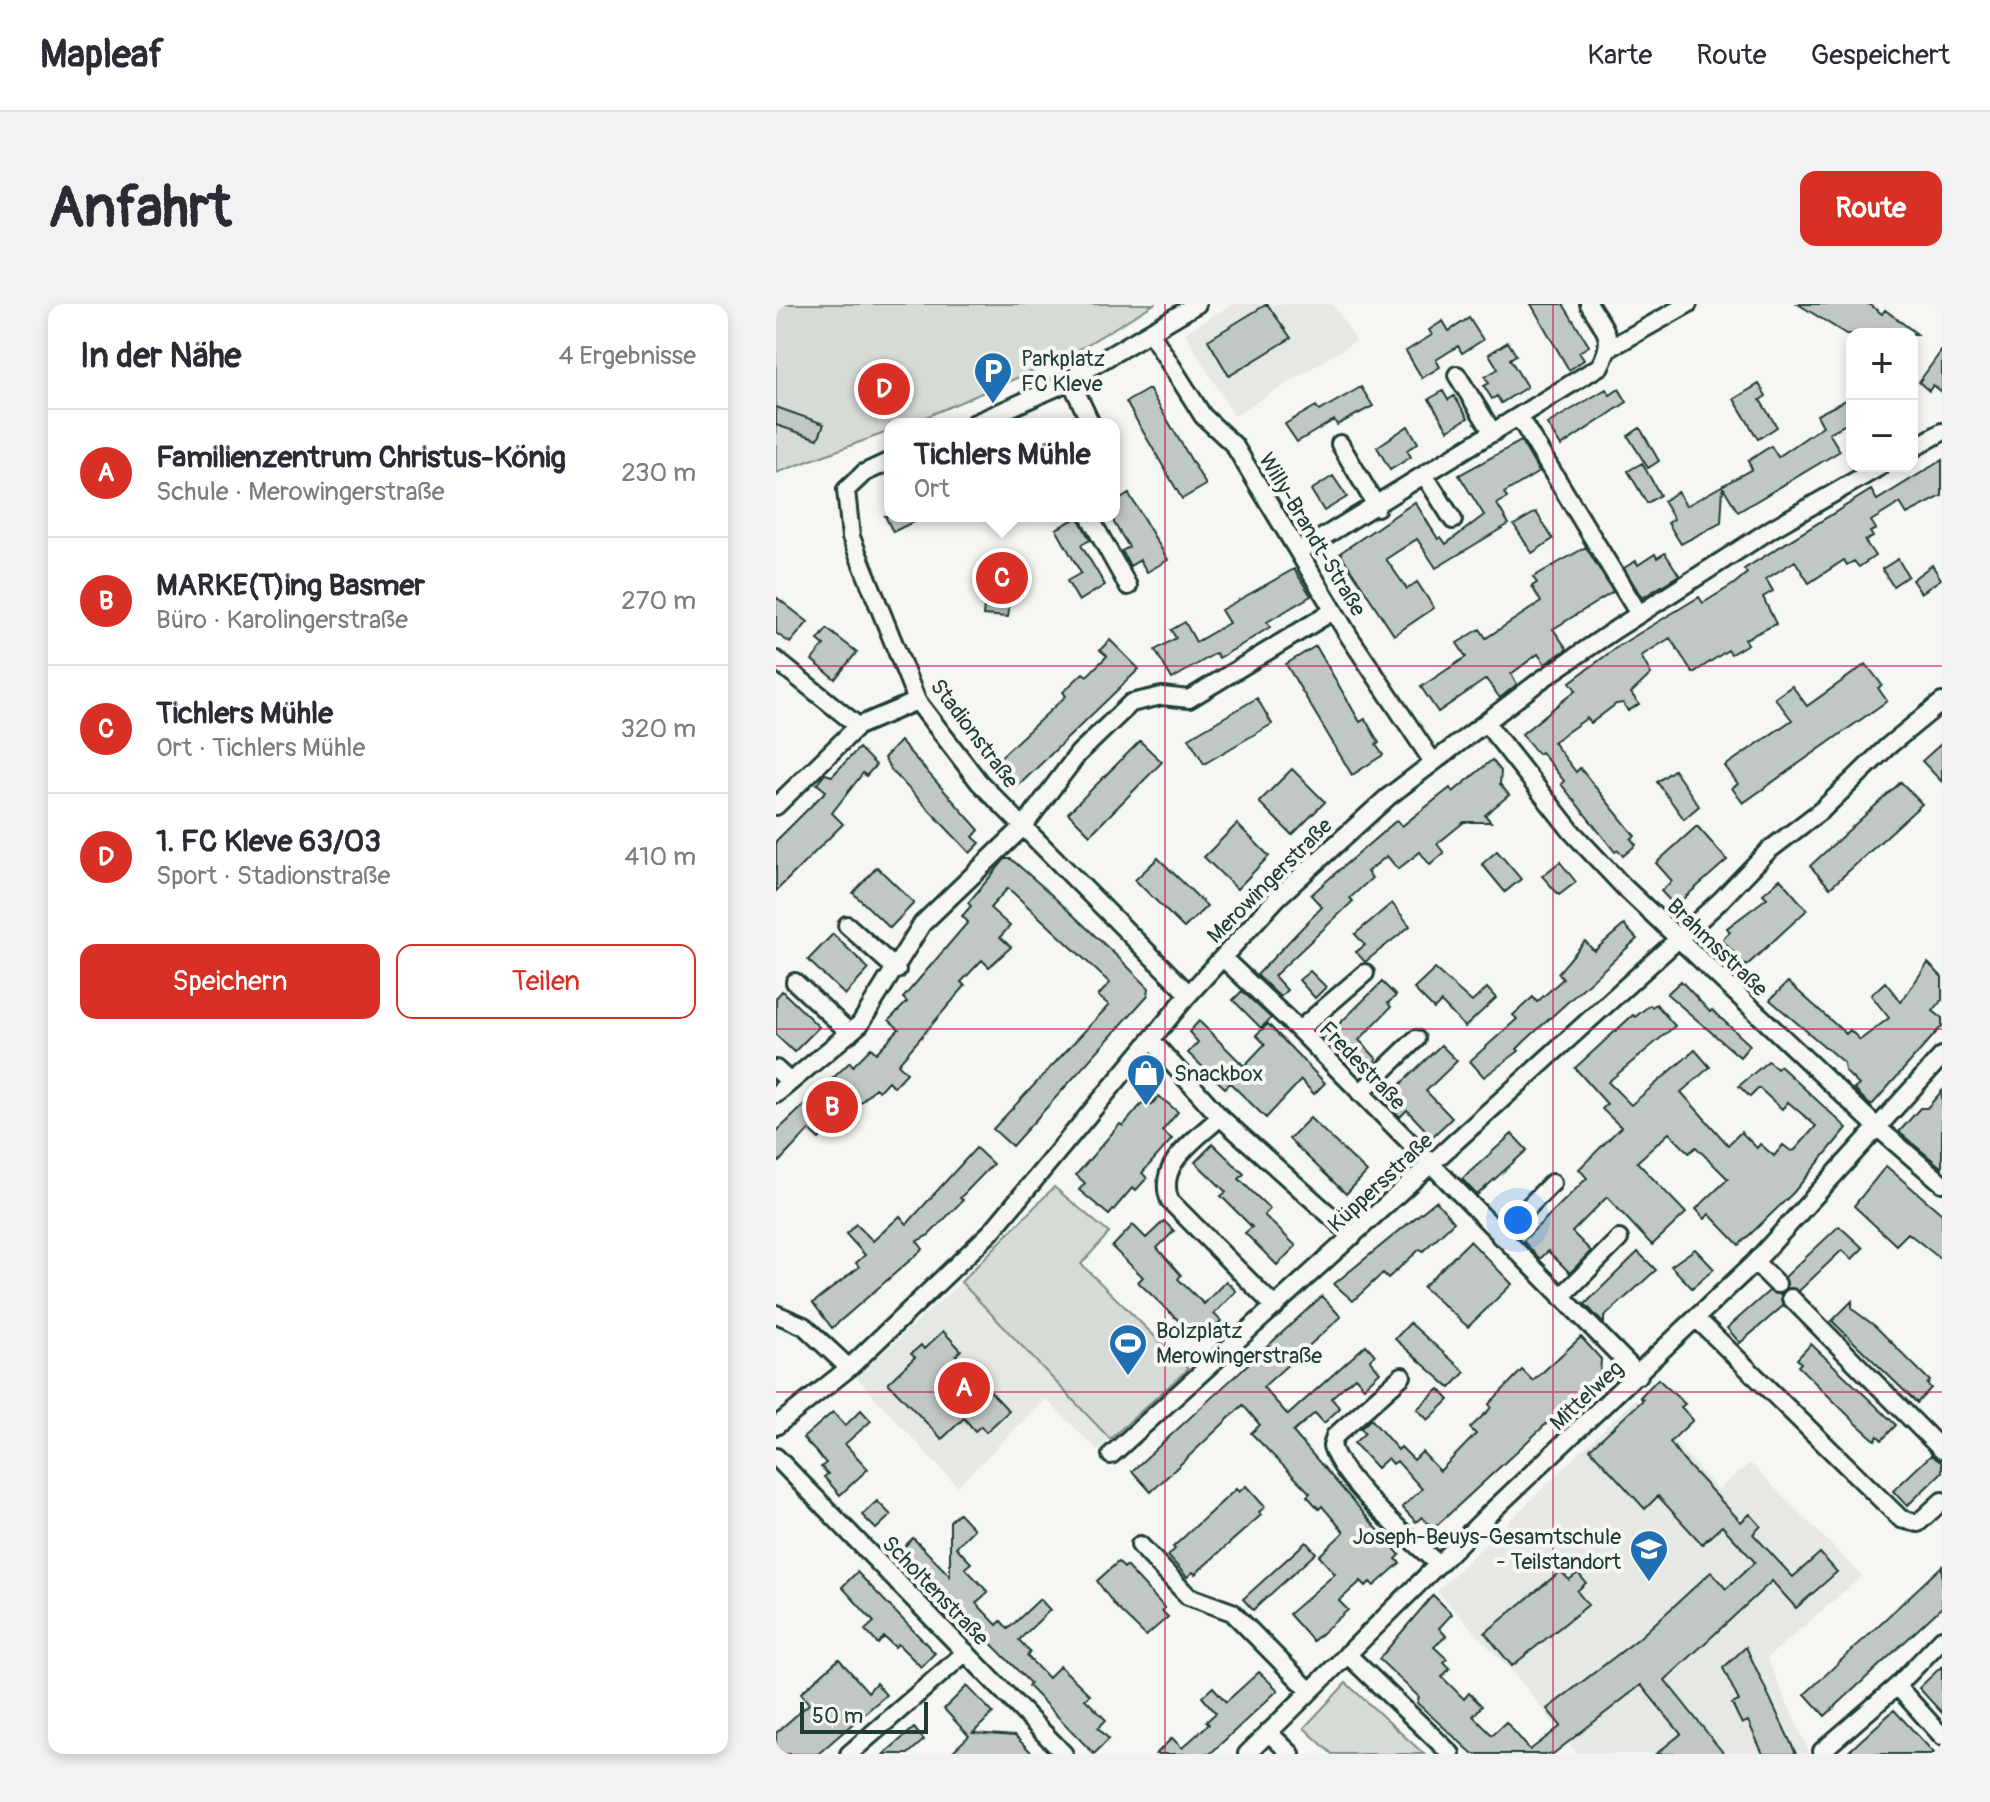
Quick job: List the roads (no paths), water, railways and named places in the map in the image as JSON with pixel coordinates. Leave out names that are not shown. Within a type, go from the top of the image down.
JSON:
[{"type":"street","points":[[986,418],[1070,379],[1197,304]]},
{"type":"street","points":[[1589,304],[1609,338],[1610,348]]},
{"type":"street","points":[[1299,552],[1377,507],[1600,366],[1610,348],[1688,304]]},
{"type":"street","name":"Willy-Brandt-Straße","points":[[1150,332],[1203,416],[1234,445],[1333,611],[1433,762]]},
{"type":"street","points":[[1457,375],[1493,433]]},
{"type":"street","points":[[1070,379],[1088,418]]},
{"type":"street","points":[[1519,417],[1639,614]]},
{"type":"street","points":[[1918,446],[1942,432]]},
{"type":"street","points":[[1340,444],[1377,507]]},
{"type":"street","name":"Stadionstraße","points":[[884,464],[864,473],[846,490],[845,509],[851,537],[917,701],[979,782],[1189,994]]},
{"type":"street","name":"Merowingerstraße","points":[[776,1426],[849,1368],[991,1232],[1189,994],[1324,854],[1433,762],[1541,680],[1773,528],[1871,472]]},
{"type":"street","points":[[1425,476],[1453,520]]},
{"type":"street","points":[[1092,522],[1128,586]]},
{"type":"street","points":[[776,1094],[860,1024],[897,970],[922,924],[1023,827],[1078,754],[1131,703],[1162,696],[1189,699],[1333,611]]},
{"type":"street","points":[[776,660],[858,726]]},
{"type":"street","points":[[776,806],[858,726],[917,701]]},
{"type":"street","name":"Küppersstraße","points":[[1111,1455],[1678,940],[1768,851],[1823,809],[1887,747],[1942,702]]},
{"type":"street","name":"Brahmsstraße","points":[[1486,723],[1572,832],[1678,940],[1878,1128],[1942,1183]]},
{"type":"street","points":[[847,925],[897,970]]},
{"type":"street","name":"Fredestraße","points":[[1223,958],[1299,1030],[1639,1375]]},
{"type":"street","points":[[1299,1030],[1365,973]]},
{"type":"street","points":[[795,982],[850,1033]]},
{"type":"street","points":[[1360,1093],[1416,1039]]},
{"type":"street","points":[[1152,1041],[1220,1117],[1353,1236]]},
{"type":"street","name":"Mittelweg","points":[[1247,1754],[1438,1564],[1755,1262],[1942,1056]]},
{"type":"street","points":[[776,1069],[790,1082]]},
{"type":"street","points":[[1220,1117],[1171,1164],[1164,1185],[1170,1201],[1275,1307]]},
{"type":"street","points":[[1500,1236],[1552,1183]]},
{"type":"street","points":[[1561,1297],[1619,1239]]},
{"type":"street","points":[[1755,1262],[1777,1284]]},
{"type":"street","points":[[1791,1298],[1942,1450]]},
{"type":"street","points":[[776,1314],[804,1326],[849,1368]]},
{"type":"street","points":[[1697,1319],[1901,1519],[1918,1523],[1942,1501]]},
{"type":"street","points":[[1402,1376],[1335,1436],[1332,1446],[1352,1478],[1402,1533],[1438,1564]]},
{"type":"street","name":"Scholtenstraße","points":[[776,1457],[1064,1754]]},
{"type":"street","points":[[1140,1545],[1188,1596],[1232,1612],[1310,1691]]},
{"type":"street","points":[[1822,1751],[1897,1686],[1942,1639]]},
{"type":"street","points":[[849,1754],[966,1652]]},
{"type":"street","points":[[1347,1654],[1451,1754]]},
{"type":"street","points":[[1897,1686],[1942,1736]]},
{"type":"street","points":[[1268,1732],[1291,1754]]},
{"type":"place","name":"1. FC Kleve 63/03","points":[[884,389]]},
{"type":"place","name":"Parkplatz FC Kleve","points":[[993,405]]},
{"type":"place","name":"Tichlers Mühle","points":[[1002,578]]},
{"type":"place","name":"MARKE(T)ing Basmer","points":[[832,1107]]},
{"type":"place","name":"Snackbox","points":[[1146,1107]]},
{"type":"place","name":"Bolzplatz Merowingerstraße","points":[[1128,1377]]},
{"type":"place","name":"Familienzentrum Christus-König","points":[[964,1388]]},
{"type":"place","name":"Joseph-Beuys-Gesamtschule - Teilstandort","points":[[1649,1583]]}]
